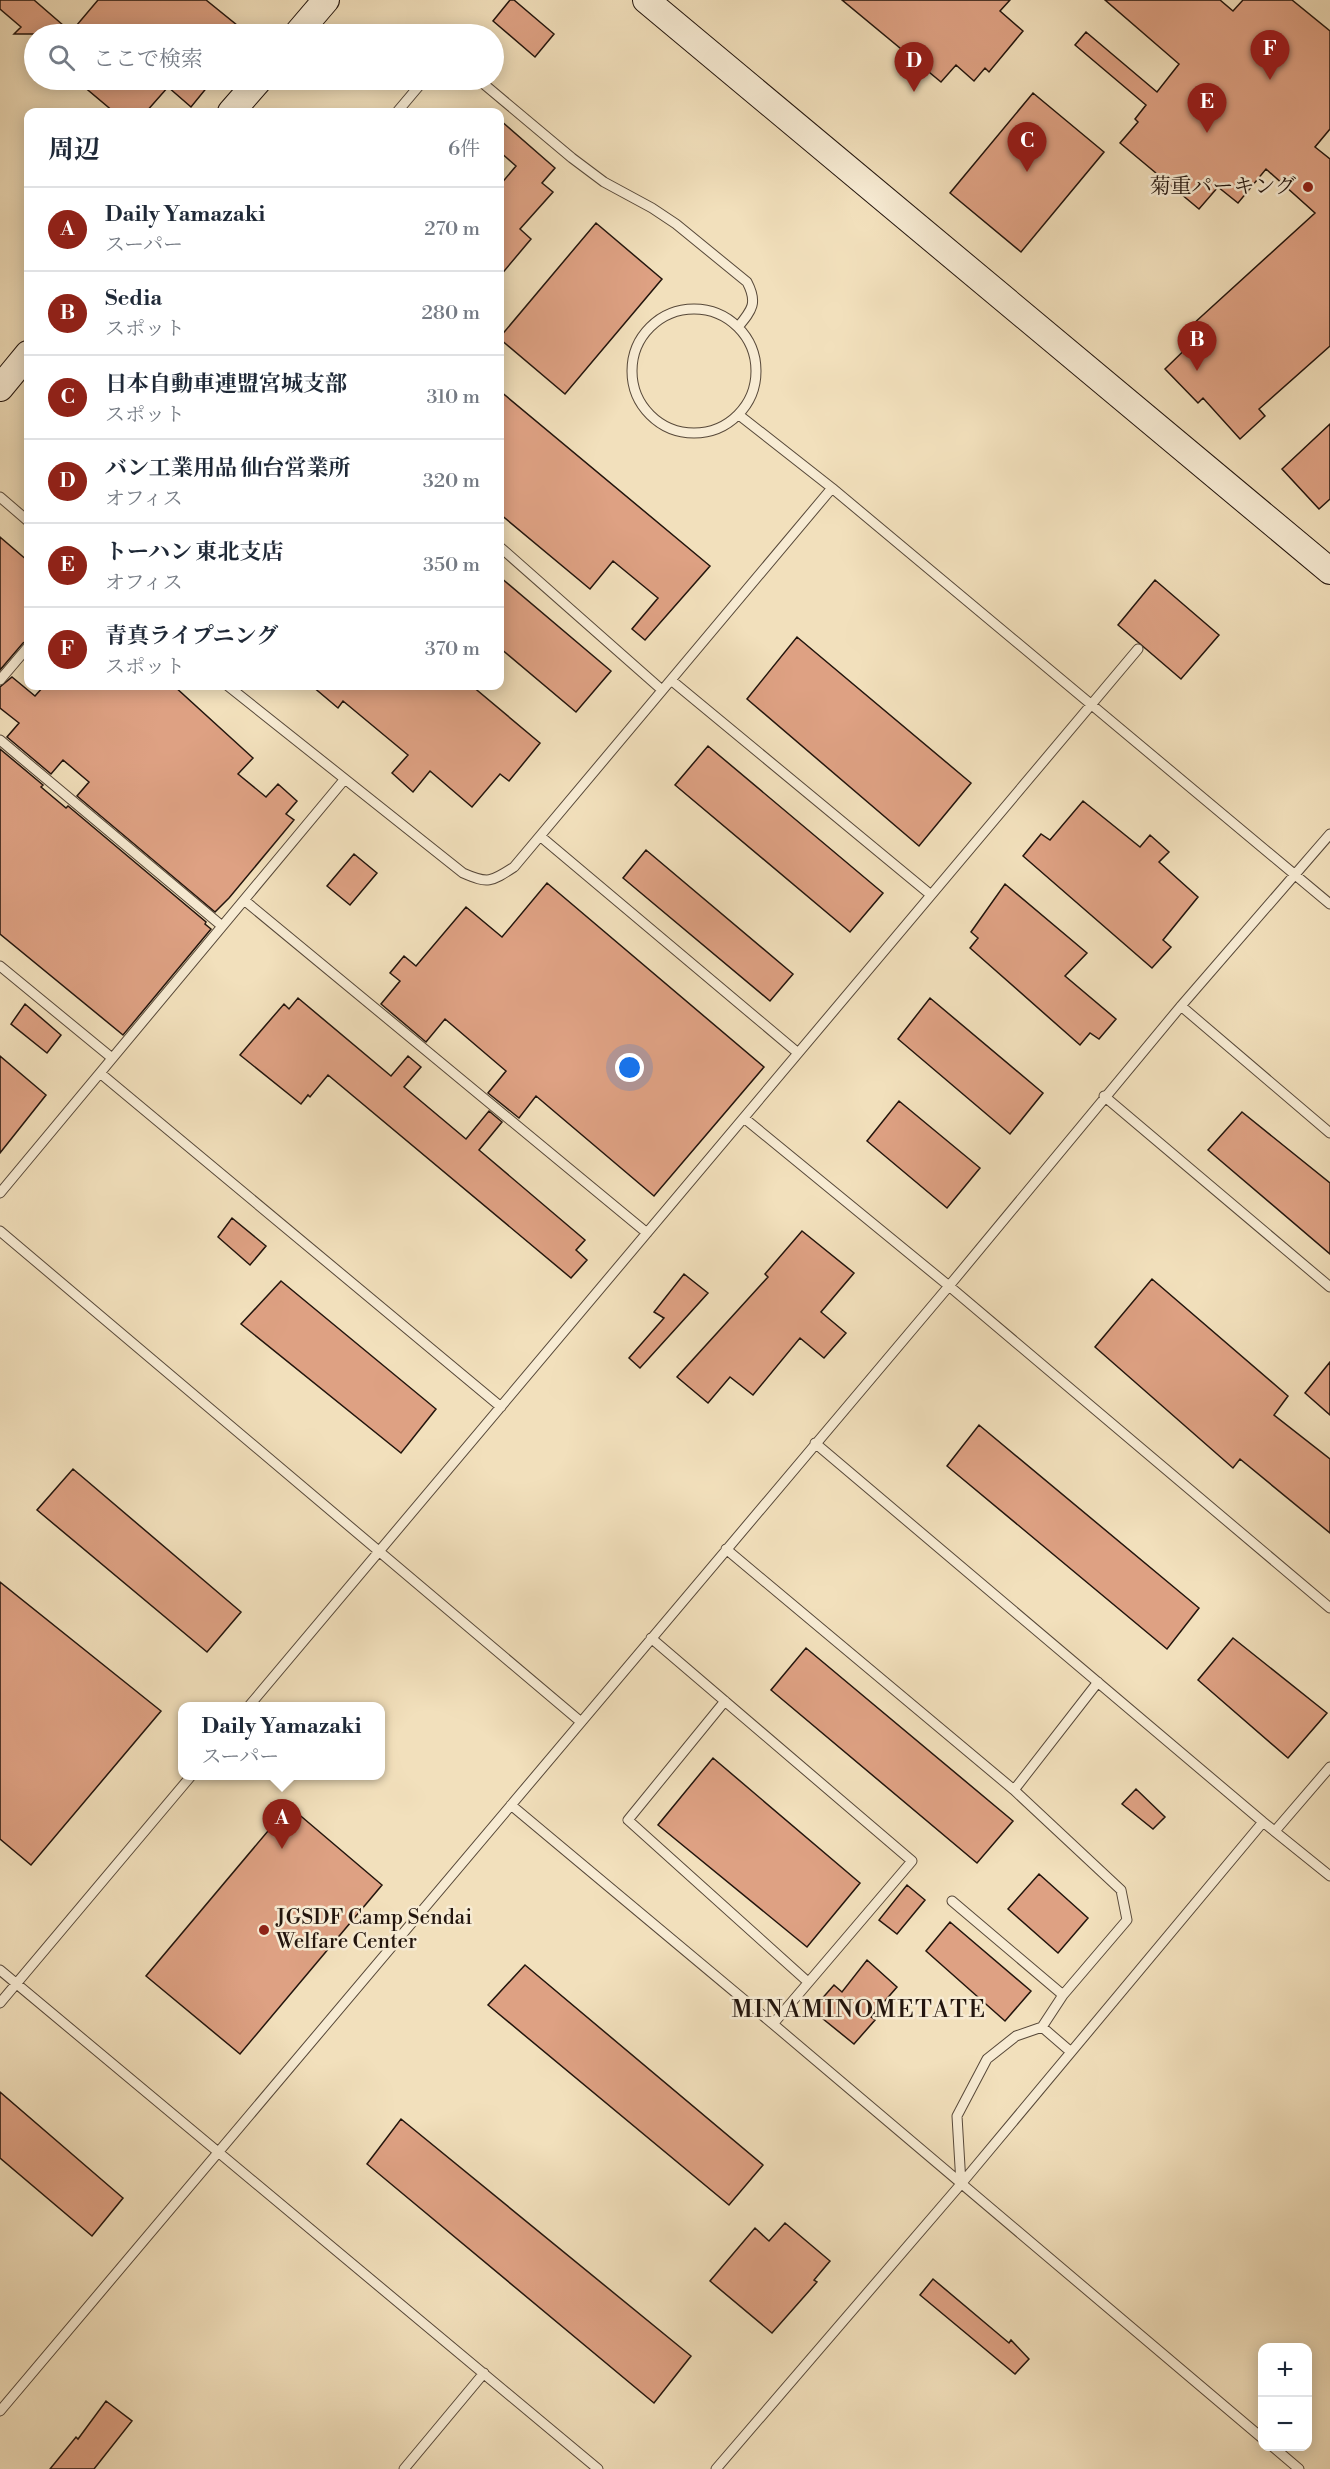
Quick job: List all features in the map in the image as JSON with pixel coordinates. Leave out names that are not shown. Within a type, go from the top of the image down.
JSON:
[{"type":"street","points":[[306,24],[326,0]]},
{"type":"street","points":[[646,0],[1330,571]]},
{"type":"street","points":[[234,108],[250,90]]},
{"type":"street","points":[[0,388],[24,359]]},
{"type":"lane","points":[[400,108],[416,90]]},
{"type":"lane","points":[[491,90],[588,170],[604,182],[676,224],[747,282],[754,295],[753,306],[738,327]]},
{"type":"lane","points":[[700,310],[720,315],[738,327],[749,343],[755,361],[756,381],[750,399],[739,415],[722,427],[702,433],[681,432],[662,424],[646,411],[636,393],[632,372],[635,351],[645,333],[660,319],[680,311],[700,310]]},
{"type":"lane","points":[[739,415],[832,488],[1330,904]]},
{"type":"lane","points":[[233,690],[463,873],[482,881],[497,878],[514,867],[832,488]]},
{"type":"lane","points":[[0,497],[24,518]]},
{"type":"lane","points":[[504,551],[662,690]]},
{"type":"lane","points":[[253,1702],[1138,649]]},
{"type":"lane","points":[[0,680],[24,652]]},
{"type":"lane","points":[[671,680],[931,895]]},
{"type":"lane","points":[[0,741],[222,926]]},
{"type":"lane","points":[[0,1193],[344,780]]},
{"type":"lane","points":[[0,2411],[949,1286],[1104,1096],[1330,834]]},
{"type":"lane","points":[[540,836],[798,1053]]},
{"type":"lane","points":[[244,900],[647,1233]]},
{"type":"lane","points":[[0,966],[112,1058]]},
{"type":"lane","points":[[1181,1005],[1330,1133]]},
{"type":"lane","points":[[100,1073],[501,1407]]},
{"type":"lane","points":[[1104,1096],[1330,1287]]},
{"type":"lane","points":[[744,1118],[949,1286],[1330,1608]]},
{"type":"lane","points":[[0,1231],[581,1722]]},
{"type":"lane","points":[[815,1443],[1330,1876]]},
{"type":"lane","points":[[726,1549],[1014,1790],[1121,1890],[1127,1920],[1063,1995],[1042,2027],[1016,2036],[987,2059],[957,2116],[960,2184]]},
{"type":"lane","points":[[651,1638],[912,1861],[773,2024]]},
{"type":"lane","points":[[1014,1790],[1098,1682]]},
{"type":"lane","points":[[725,1701],[628,1820],[808,1982]]},
{"type":"lane","points":[[1275,1831],[1330,1767]]},
{"type":"lane","points":[[0,2003],[188,1780]]},
{"type":"lane","points":[[511,1805],[1258,2434]]},
{"type":"lane","points":[[716,2469],[960,2184],[1263,1822]]},
{"type":"lane","points":[[952,1901],[1063,1995]]},
{"type":"lane","points":[[0,1970],[598,2469]]},
{"type":"lane","points":[[1042,2027],[1071,2052]]},
{"type":"lane","points":[[404,2469],[484,2373]]},
{"type":"lane","points":[[1278,2451],[1299,2469]]},
{"type":"building","points":[[0,0],[34,0],[62,24],[24,24],[24,34],[14,34],[21,27],[0,9]]},
{"type":"building","points":[[98,0],[206,0],[236,24],[78,24]]},
{"type":"building","points":[[510,0],[514,0],[554,34],[535,57],[504,30],[504,24],[496,24],[493,21]]},
{"type":"building","points":[[842,0],[1010,0],[1000,11],[1023,31],[989,72],[985,68],[974,81],[956,65],[941,82]]},
{"type":"building","points":[[1105,0],[1220,0],[1233,11],[1243,0],[1292,0],[1330,31],[1330,129],[1315,147],[1330,159],[1330,346],[1259,409],[1265,416],[1240,439],[1203,398],[1198,403],[1165,369],[1200,335],[1192,325],[1315,213],[1266,169],[1238,203],[1218,187],[1199,209],[1120,143],[1138,122],[1135,119],[1146,105],[1075,45],[1086,32],[1157,92],[1179,64]]},
{"type":"building","points":[[88,90],[165,90],[150,108],[109,108]]},
{"type":"building","points":[[171,90],[205,90],[191,107]]},
{"type":"building","points":[[1033,93],[1104,152],[1021,252],[950,193]]},
{"type":"building","points":[[504,123],[555,168],[542,183],[553,192],[520,229],[531,239],[504,271],[504,180],[516,166],[504,156]]},
{"type":"building","points":[[596,223],[662,279],[565,394],[504,342],[504,332]]},
{"type":"building","points":[[504,394],[710,566],[645,640],[632,629],[658,598],[613,561],[590,589],[504,517]]},
{"type":"building","points":[[1330,424],[1330,499],[1319,509],[1282,469]]},
{"type":"building","points":[[0,537],[24,558],[24,642],[0,670]]},
{"type":"building","points":[[504,580],[611,671],[576,712],[504,651]]},
{"type":"building","points":[[1155,580],[1219,635],[1181,679],[1118,625]]},
{"type":"building","points":[[797,637],[971,783],[919,846],[747,699]]},
{"type":"building","points":[[12,677],[24,687],[24,690],[35,696],[40,690],[178,690],[253,758],[238,774],[266,797],[278,784],[297,801],[286,814],[294,820],[215,912],[77,796],[89,782],[63,760],[51,774],[7,737],[19,723],[0,708],[0,687]]},
{"type":"building","points":[[317,690],[477,690],[540,743],[509,781],[500,774],[472,807],[430,771],[413,792],[392,773],[408,755],[343,701],[338,708]]},
{"type":"building","points":[[708,746],[883,893],[850,932],[675,785]]},
{"type":"building","points":[[0,749],[43,785],[41,787],[66,808],[68,806],[206,922],[205,924],[211,929],[123,1035],[0,934]]},
{"type":"building","points":[[1083,801],[1140,847],[1150,835],[1169,852],[1159,862],[1198,897],[1163,940],[1171,947],[1152,968],[1023,856],[1041,834],[1050,840]]},
{"type":"building","points":[[646,850],[793,974],[770,1001],[623,878]]},
{"type":"building","points":[[354,854],[377,873],[350,905],[327,886]]},
{"type":"building","points":[[547,883],[764,1067],[654,1196],[536,1096],[519,1118],[488,1093],[506,1071],[445,1019],[426,1042],[381,1004],[400,981],[390,973],[404,956],[416,966],[466,907],[502,937]]},
{"type":"building","points":[[1005,884],[1087,953],[1065,976],[1116,1019],[1099,1039],[1090,1033],[1080,1045],[970,948],[978,938],[971,932]]},
{"type":"building","points":[[298,998],[391,1076],[408,1056],[421,1067],[404,1087],[466,1139],[489,1111],[502,1122],[479,1150],[585,1240],[576,1250],[587,1260],[571,1278],[328,1075],[310,1097],[308,1095],[301,1104],[240,1055],[284,1004],[289,1009]]},
{"type":"building","points":[[930,998],[1043,1093],[1010,1134],[898,1039]]},
{"type":"building","points":[[25,1004],[61,1035],[47,1053],[11,1024]]},
{"type":"building","points":[[0,1056],[46,1095],[0,1153]]},
{"type":"building","points":[[899,1101],[980,1168],[947,1208],[867,1141]]},
{"type":"building","points":[[1242,1112],[1330,1183],[1330,1254],[1208,1150]]},
{"type":"building","points":[[232,1218],[266,1246],[250,1265],[218,1237]]},
{"type":"building","points":[[802,1231],[854,1273],[821,1312],[846,1333],[824,1358],[800,1338],[753,1395],[730,1377],[708,1403],[677,1377],[768,1277],[765,1274]]},
{"type":"building","points":[[684,1274],[708,1293],[640,1368],[629,1358],[664,1318],[654,1312]]},
{"type":"building","points":[[1152,1279],[1288,1396],[1274,1415],[1330,1459],[1330,1533],[1240,1459],[1233,1468],[1095,1347]]},
{"type":"building","points":[[281,1281],[436,1409],[401,1453],[241,1324]]},
{"type":"building","points":[[1330,1362],[1330,1415],[1305,1393]]},
{"type":"building","points":[[979,1425],[1199,1608],[1167,1649],[947,1466]]},
{"type":"building","points":[[73,1469],[241,1612],[207,1652],[37,1510]]},
{"type":"building","points":[[0,1582],[161,1711],[31,1865],[0,1839]]},
{"type":"building","points":[[1233,1638],[1327,1713],[1288,1758],[1198,1680]]},
{"type":"building","points":[[806,1648],[1013,1821],[977,1863],[771,1690]]},
{"type":"building","points":[[713,1758],[860,1883],[807,1947],[658,1825]]},
{"type":"building","points":[[1136,1789],[1165,1817],[1153,1829],[1122,1804]]},
{"type":"building","name":"JGSDF Camp Sendai Welfare Center","points":[[289,1806],[382,1885],[240,2054],[146,1976]]},
{"type":"building","points":[[1039,1874],[1088,1918],[1058,1953],[1008,1909]]},
{"type":"building","points":[[907,1885],[925,1900],[897,1934],[879,1920]]},
{"type":"building","points":[[950,1922],[1031,1991],[1005,2021],[926,1951]]},
{"type":"building","points":[[867,1960],[897,1987],[871,2017],[875,2020],[854,2044],[812,2010],[834,1985],[842,1992]]},
{"type":"building","points":[[525,1965],[763,2165],[729,2205],[488,2005]]},
{"type":"building","points":[[0,2092],[123,2198],[92,2236],[0,2158]]},
{"type":"building","points":[[401,2119],[691,2356],[654,2403],[367,2164]]},
{"type":"building","points":[[785,2223],[830,2261],[814,2280],[817,2282],[772,2333],[710,2281],[755,2228],[769,2241]]},
{"type":"building","points":[[933,2279],[1009,2343],[1011,2340],[1029,2359],[1015,2374],[920,2295]]},
{"type":"building","points":[[106,2401],[132,2421],[94,2469],[50,2469],[76,2437],[78,2439]]},
{"type":"place","name":"青真ライプニング","points":[[1270,80]]},
{"type":"place","name":"バン工業用品 仙台営業所","points":[[914,92]]},
{"type":"place","name":"トーハン 東北支店","points":[[1207,133]]},
{"type":"place","name":"日本自動車連盟宮城支部","points":[[1027,172]]},
{"type":"place","name":"菊重パーキング","points":[[1308,187]]},
{"type":"place","name":"Sedia","points":[[1197,371]]},
{"type":"place","name":"Daily Yamazaki","points":[[282,1849]]},
{"type":"place","name":"JGSDF Camp Sendai Welfare Center","points":[[264,1930]]},
{"type":"district","name":"MINAMINOMETATE","points":[[859,2010]]}]
